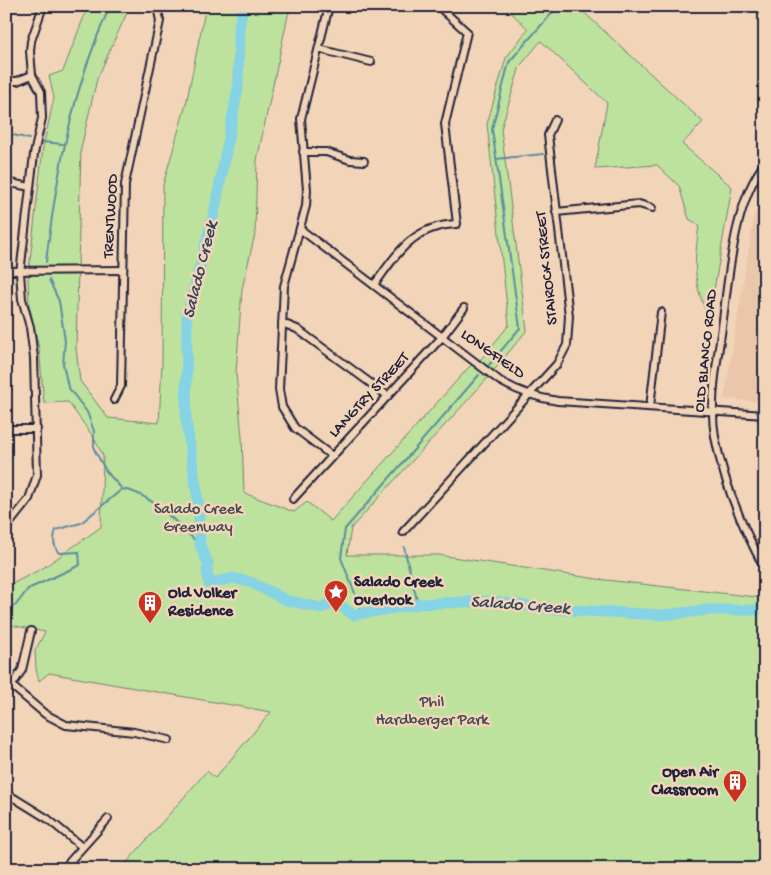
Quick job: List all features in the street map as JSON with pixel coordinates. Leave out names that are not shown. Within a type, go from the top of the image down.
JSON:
[{"type":"street","points":[[6,528],[22,510],[34,489],[37,467],[38,429],[34,358],[30,327],[22,299],[20,273],[30,187],[43,106],[41,92],[32,76],[31,40],[43,6]]},
{"type":"street","name":"TRENTWOOD","points":[[114,400],[121,386],[125,184],[160,20],[157,6]]},
{"type":"street","points":[[329,6],[302,112],[303,152],[307,190],[306,206],[286,275],[279,389],[282,407],[295,428],[332,456]]},
{"type":"street","points":[[374,285],[409,241],[433,227],[457,224],[445,124],[467,32],[438,6]]},
{"type":"street","points":[[319,49],[370,62]]},
{"type":"street","points":[[6,81],[17,81],[32,76]]},
{"type":"street","name":"STAIROCK STREET","points":[[403,532],[557,364],[568,338],[569,316],[548,135],[555,120]]},
{"type":"street","points":[[303,152],[332,153],[350,160],[364,160]]},
{"type":"street","name":"OLD BLANCO ROAD","points":[[765,163],[749,191],[734,251],[722,327],[713,411],[715,436],[732,498],[765,569]]},
{"type":"street","points":[[6,182],[30,187]]},
{"type":"street","points":[[556,212],[639,204],[652,208]]},
{"type":"street","name":"LONGFIELD","points":[[300,229],[500,380],[528,395],[558,401],[765,415]]},
{"type":"street","points":[[6,271],[20,273],[123,270]]},
{"type":"street","name":"LANGTRY STREET","points":[[293,499],[442,337],[464,308]]},
{"type":"street","points":[[650,408],[661,312]]},
{"type":"street","points":[[282,323],[297,329],[388,396]]},
{"type":"street","points":[[6,429],[38,429]]},
{"type":"street","points":[[6,694],[22,670],[30,631]]},
{"type":"street","points":[[6,681],[45,714],[66,725],[134,732],[170,740]]},
{"type":"street","points":[[6,793],[48,819],[82,847]]},
{"type":"street","points":[[63,869],[108,818]]},
{"type":"shaded area","points":[[765,185],[765,402],[724,399],[754,217]]},
{"type":"green space","name":"Phil Hardberger Park","points":[[88,6],[130,6],[97,79],[81,148],[76,348],[80,381],[108,418],[159,423],[162,364],[163,185],[186,104],[206,6],[290,6],[257,160],[255,234],[242,289],[236,373],[242,437],[244,493],[294,512],[307,502],[331,521],[469,367],[481,359],[509,325],[487,124],[506,58],[528,29],[504,6],[577,6],[703,122],[682,144],[732,187],[709,319],[697,283],[695,262],[699,225],[689,219],[679,186],[657,165],[595,169],[607,103],[541,41],[520,66],[501,129],[527,330],[486,380],[351,528],[347,555],[439,555],[597,579],[765,598],[765,869],[121,869],[207,771],[215,778],[271,712],[49,673],[39,681],[35,651],[45,632],[6,624],[6,587],[43,568],[101,527],[103,456],[94,438],[68,402],[44,403],[39,348],[29,305],[28,278],[43,147],[54,98],[49,76],[63,71]]},
{"type":"waterway","points":[[46,262],[55,195],[68,131],[86,69],[110,6]]},
{"type":"waterway","name":"Salado Creek","points":[[208,563],[200,545],[198,501],[186,419],[187,316],[215,209],[238,88],[239,27],[243,6]]},
{"type":"waterway","points":[[489,365],[520,328],[492,129],[509,62],[558,6]]},
{"type":"waterway","points":[[6,133],[29,139]]},
{"type":"waterway","points":[[43,142],[63,144]]},
{"type":"waterway","points":[[496,159],[543,154]]},
{"type":"waterway","points":[[49,280],[59,301],[65,341],[63,364],[68,387],[87,412],[94,431],[94,449],[106,471],[122,489],[133,492],[154,503],[200,545]]},
{"type":"waterway","points":[[363,614],[341,558],[345,529],[479,375]]},
{"type":"waterway","points":[[6,611],[16,605],[28,589],[80,565],[79,552],[59,553],[54,542],[56,530],[81,523],[121,490]]},
{"type":"waterway","points":[[404,547],[418,604]]},
{"type":"waterway","name":"Salado Creek","points":[[207,570],[209,584],[233,578],[250,582],[286,600],[321,608],[327,605],[340,605],[353,615],[418,604],[491,601],[549,609],[663,615],[708,610],[765,610]]},
{"type":"place","name":"Salado Creek Overlook","points":[[336,613]]},
{"type":"place","name":"Old Volker Residence","points":[[150,624]]},
{"type":"place","name":"Open Air Classroom","points":[[735,803]]},
{"type":"park label","name":"Salado Creek Greenway","points":[[198,519]]}]
